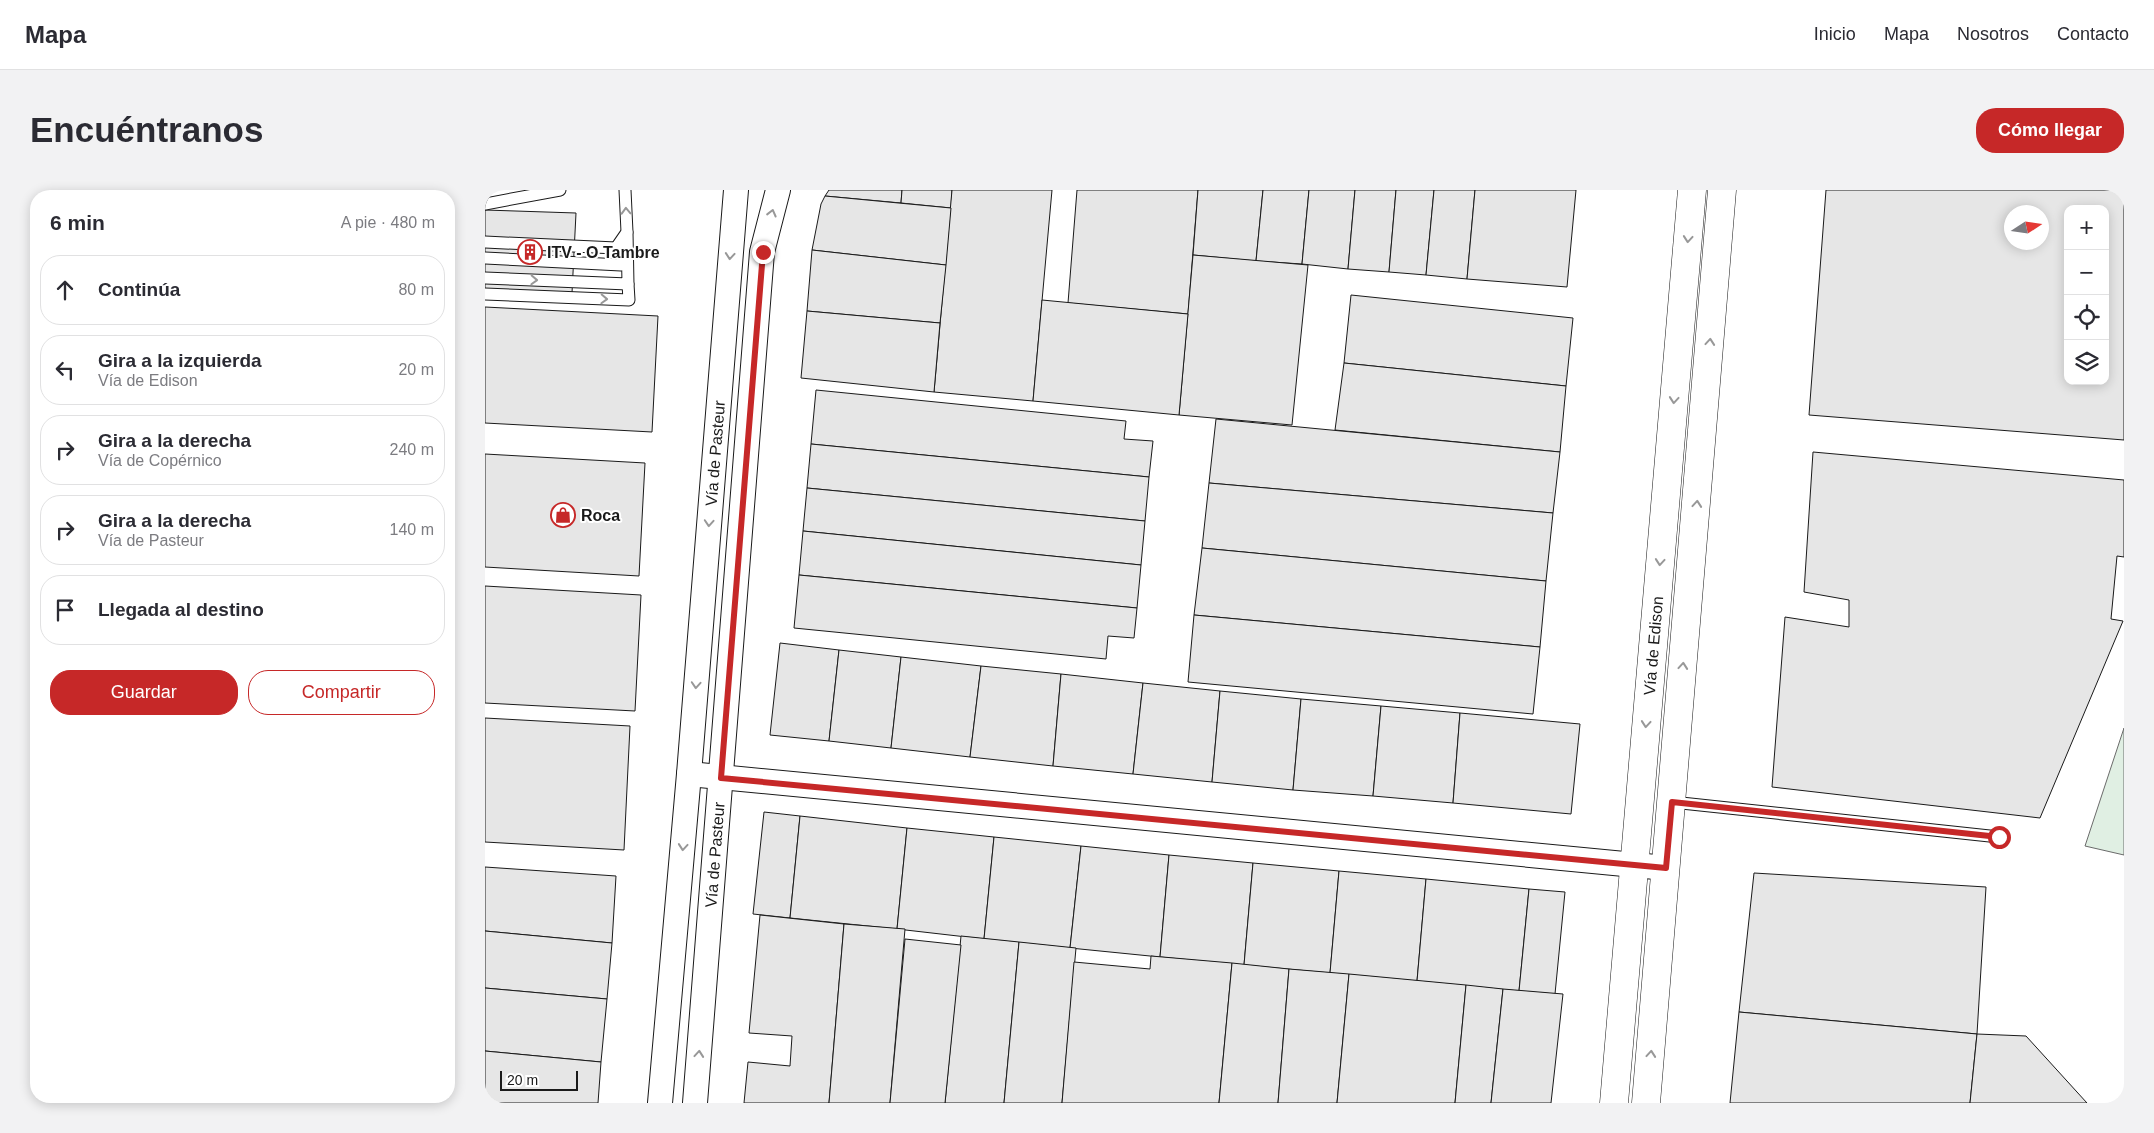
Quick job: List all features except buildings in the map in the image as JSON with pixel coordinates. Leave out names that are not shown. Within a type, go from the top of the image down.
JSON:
[{"type":"main road","name":"Vía de Edison","points":[[1614,1103],[1692,190]]},
{"type":"main road","name":"Vía de Edison","points":[[1646,1103],[1722,190]]},
{"type":"street","name":"Vía de Pasteur","points":[[660,1103],[689,774],[736,190]]},
{"type":"street","name":"Vía de Pasteur","points":[[695,1103],[763,252],[778,190]]},
{"type":"street","points":[[689,774],[1666,868]]},
{"type":"lane","points":[[485,204],[560,190]]},
{"type":"lane","points":[[485,294],[629,300],[625,190]]},
{"type":"lane","points":[[485,242],[616,248],[627,232]]},
{"type":"lane","points":[[485,258],[621,265],[627,232]]},
{"type":"lane","points":[[485,278],[628,284]]},
{"type":"lane","points":[[1672,802],[1999,837]]},
{"type":"green space","points":[[2124,728],[2124,855],[2085,846]]},
{"type":"place","name":"ITV - O Tambre","points":[[530,252]]},
{"type":"place","name":"Roca","points":[[563,515]]},
{"type":"route","points":[[763,252],[721,778],[1666,868],[1672,802],[1999,837]]}]
